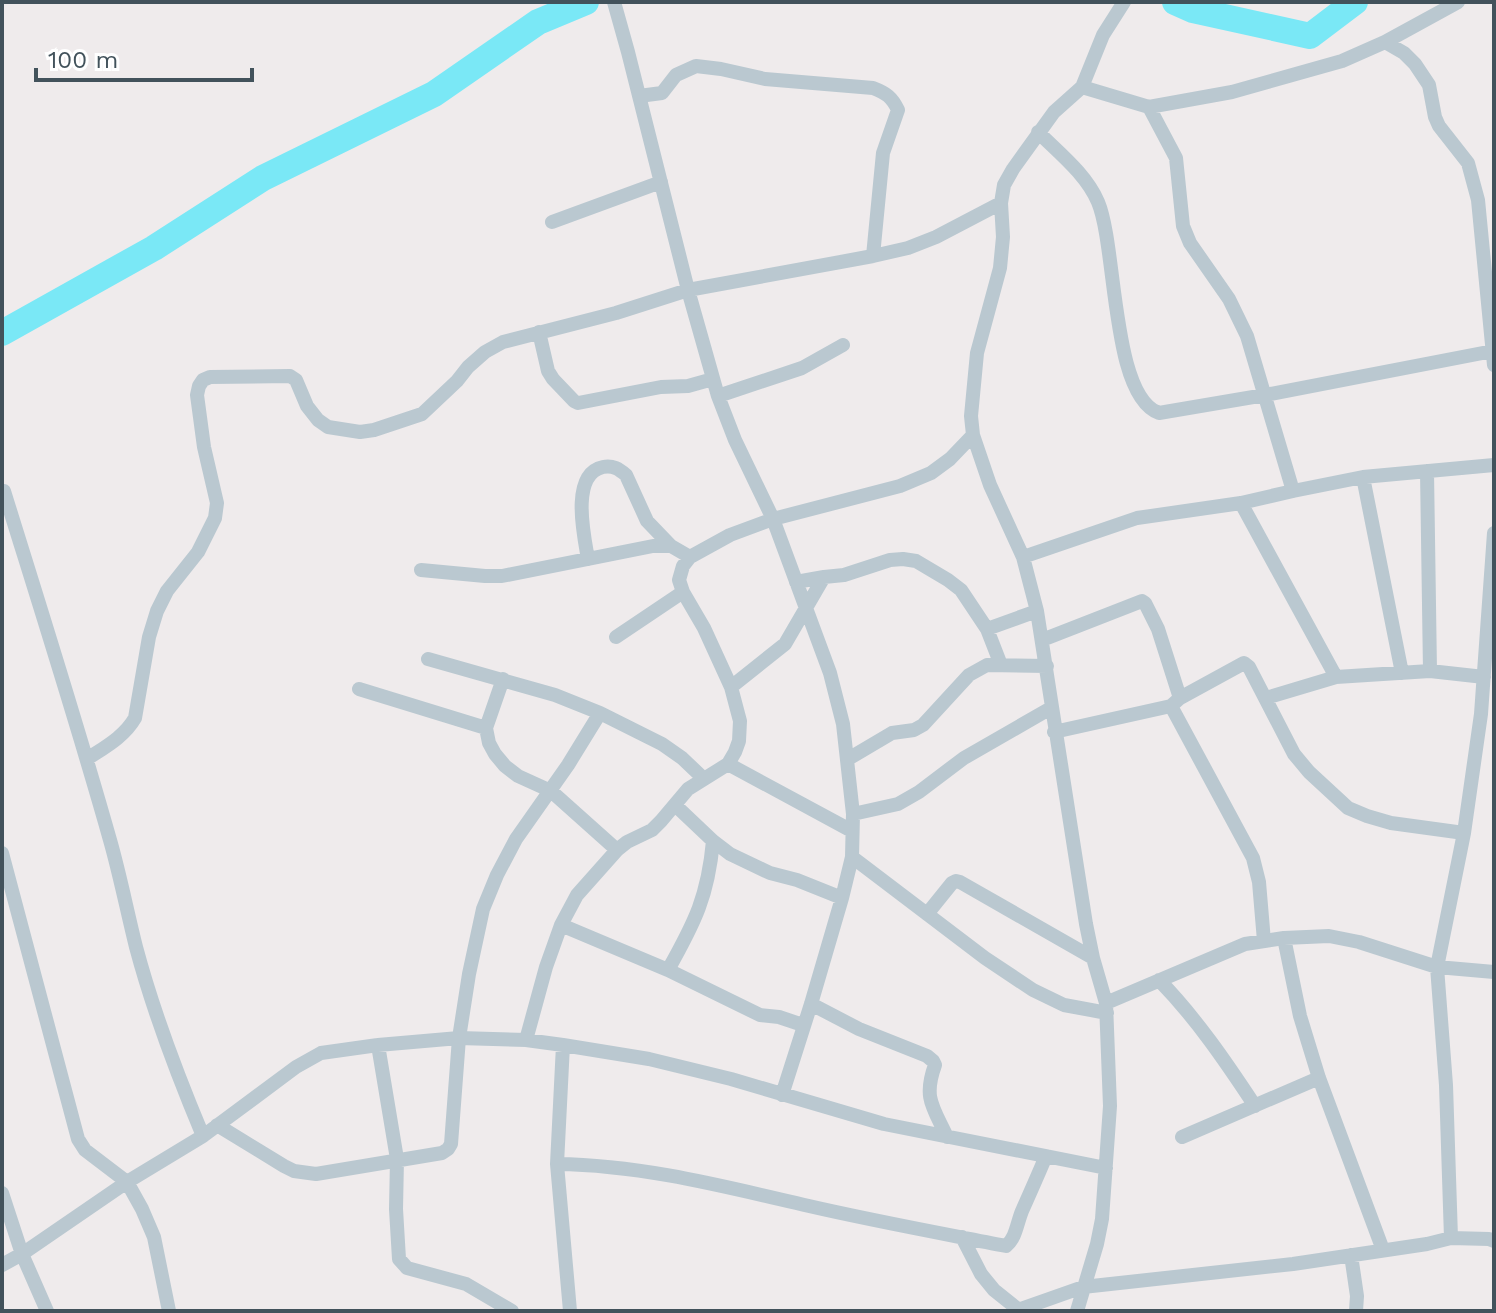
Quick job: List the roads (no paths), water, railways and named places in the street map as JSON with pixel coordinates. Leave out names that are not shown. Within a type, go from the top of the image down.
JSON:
[{"type":"street","points":[[614,2],[718,396],[735,440],[773,519],[830,673],[843,724],[853,814],[852,857],[782,1095]]},
{"type":"street","points":[[1077,1311],[1102,1219],[1110,1106],[1107,1008],[1093,958],[1054,732],[1037,611],[1023,557],[990,485],[973,435],[971,416],[977,353],[1000,268],[1004,185],[1038,132],[1054,112],[1082,87],[1103,35],[1124,2]]},
{"type":"street","points":[[1082,87],[1149,107],[1232,92],[1342,61],[1385,42],[1458,2]]},
{"type":"street","points":[[1385,42],[1415,64],[1429,85],[1439,126],[1468,163],[1478,200],[1494,365]]},
{"type":"street","points":[[639,96],[662,93],[676,75],[696,66],[799,84],[873,88],[886,92],[898,110],[883,153],[873,256]]},
{"type":"street","points":[[1149,107],[1176,158],[1183,226],[1190,243],[1229,299],[1247,336],[1293,491]]},
{"type":"street","points":[[1038,132],[1085,180],[1097,200],[1108,234],[1127,368],[1134,388],[1145,404],[1159,413],[1493,351]]},
{"type":"street","points":[[552,222],[661,182]]},
{"type":"street","points":[[87,759],[129,729],[135,718],[149,637],[157,611],[167,591],[198,552],[215,518],[217,503],[204,447],[197,395],[203,380],[210,377],[290,376],[296,380],[307,406],[328,427],[360,432],[374,430],[422,414],[468,367],[503,342],[616,313],[688,290],[908,248],[1001,203]]},
{"type":"street","points":[[539,332],[548,371],[578,403],[661,387],[688,386],[713,379]]},
{"type":"street","points":[[718,396],[802,368],[843,345]]},
{"type":"street","points":[[526,1040],[546,967],[561,925],[577,895],[617,850],[652,830],[688,789],[728,764],[739,741],[740,721],[731,687],[704,628],[683,592],[679,580],[683,566],[690,557],[730,535],[773,519],[900,486],[931,473],[973,435]]},
{"type":"street","points":[[1023,557],[1137,518],[1241,503],[1363,477],[1494,465]]},
{"type":"street","points":[[588,559],[582,517],[584,484],[588,475],[599,468],[612,467],[626,475],[647,521],[671,546],[690,557]]},
{"type":"street","points":[[1427,471],[1430,671]]},
{"type":"street","points":[[1363,477],[1402,673]]},
{"type":"street","points":[[4,491],[87,759],[137,949],[172,1059],[203,1136]]},
{"type":"street","points":[[1241,503],[1336,677]]},
{"type":"street","points":[[1451,1238],[1446,1085],[1437,967],[1464,833],[1481,714],[1491,629],[1494,533]]},
{"type":"street","points":[[421,570],[502,576],[653,546],[671,546]]},
{"type":"street","points":[[796,582],[844,575],[890,560],[916,561],[961,590],[987,629],[1001,665]]},
{"type":"street","points":[[731,687],[785,644],[824,577]]},
{"type":"street","points":[[616,637],[683,592]]},
{"type":"street","points":[[1042,640],[1142,601],[1145,603],[1158,629],[1176,702],[1253,858],[1259,882],[1264,941]]},
{"type":"street","points":[[987,629],[1037,611]]},
{"type":"street","points":[[428,659],[555,695],[600,713],[662,744],[703,778]]},
{"type":"street","points":[[1054,732],[1176,702],[1244,663],[1249,667],[1294,754],[1348,808],[1391,823],[1464,833]]},
{"type":"street","points":[[848,759],[892,733],[914,730],[923,725],[969,675],[987,665],[1047,666]]},
{"type":"street","points":[[1266,698],[1336,677],[1430,671],[1484,677]]},
{"type":"street","points":[[503,679],[486,728],[495,754],[518,776],[551,791],[617,850]]},
{"type":"street","points":[[359,689],[486,728]]},
{"type":"street","points":[[853,814],[898,804],[964,758],[1051,708]]},
{"type":"street","points":[[217,1125],[294,1171],[316,1174],[442,1153],[448,1149],[451,1144],[459,1038],[483,909],[516,839],[551,791],[600,713]]},
{"type":"street","points":[[728,764],[852,831]]},
{"type":"street","points":[[675,805],[730,854],[770,873],[842,898]]},
{"type":"street","points":[[668,970],[702,904],[711,868],[713,841]]},
{"type":"street","points":[[2,853],[78,1139],[85,1150],[127,1182],[142,1209],[154,1237],[169,1311]]},
{"type":"street","points":[[852,857],[985,958],[1033,990],[1064,1005],[1107,1008],[1159,980],[1245,944],[1284,938],[1329,936],[1359,942],[1437,967],[1494,972]]},
{"type":"street","points":[[927,914],[952,883],[960,882],[1093,958]]},
{"type":"street","points":[[561,925],[668,970],[760,1015],[803,1025]]},
{"type":"street","points":[[1284,938],[1300,1016],[1319,1078],[1383,1250]]},
{"type":"street","points":[[1159,980],[1222,1057],[1255,1106]]},
{"type":"street","points":[[811,1004],[933,1061],[935,1065],[928,1090],[947,1137]]},
{"type":"street","points":[[2,1265],[203,1136],[296,1067],[321,1053],[378,1045],[459,1038],[526,1040],[649,1059],[731,1079],[884,1124],[1106,1168]]},
{"type":"street","points":[[378,1045],[397,1159],[398,1253],[402,1265],[466,1284],[512,1311]]},
{"type":"street","points":[[563,1045],[557,1164],[570,1311]]},
{"type":"street","points":[[1182,1137],[1319,1078]]},
{"type":"street","points":[[557,1164],[623,1168],[669,1176],[1006,1246],[1010,1243],[1046,1156]]},
{"type":"street","points":[[2,1193],[22,1254],[47,1311]]},
{"type":"street","points":[[962,1237],[987,1282],[1017,1310],[1083,1287],[1293,1264],[1451,1238],[1494,1241]]},
{"type":"street","points":[[1351,1255],[1356,1311]]},
{"type":"waterway","points":[[2,333],[154,248],[263,178],[434,94],[538,22],[586,2]]},
{"type":"waterway","points":[[1175,2],[1193,10],[1310,36],[1355,2]]}]
